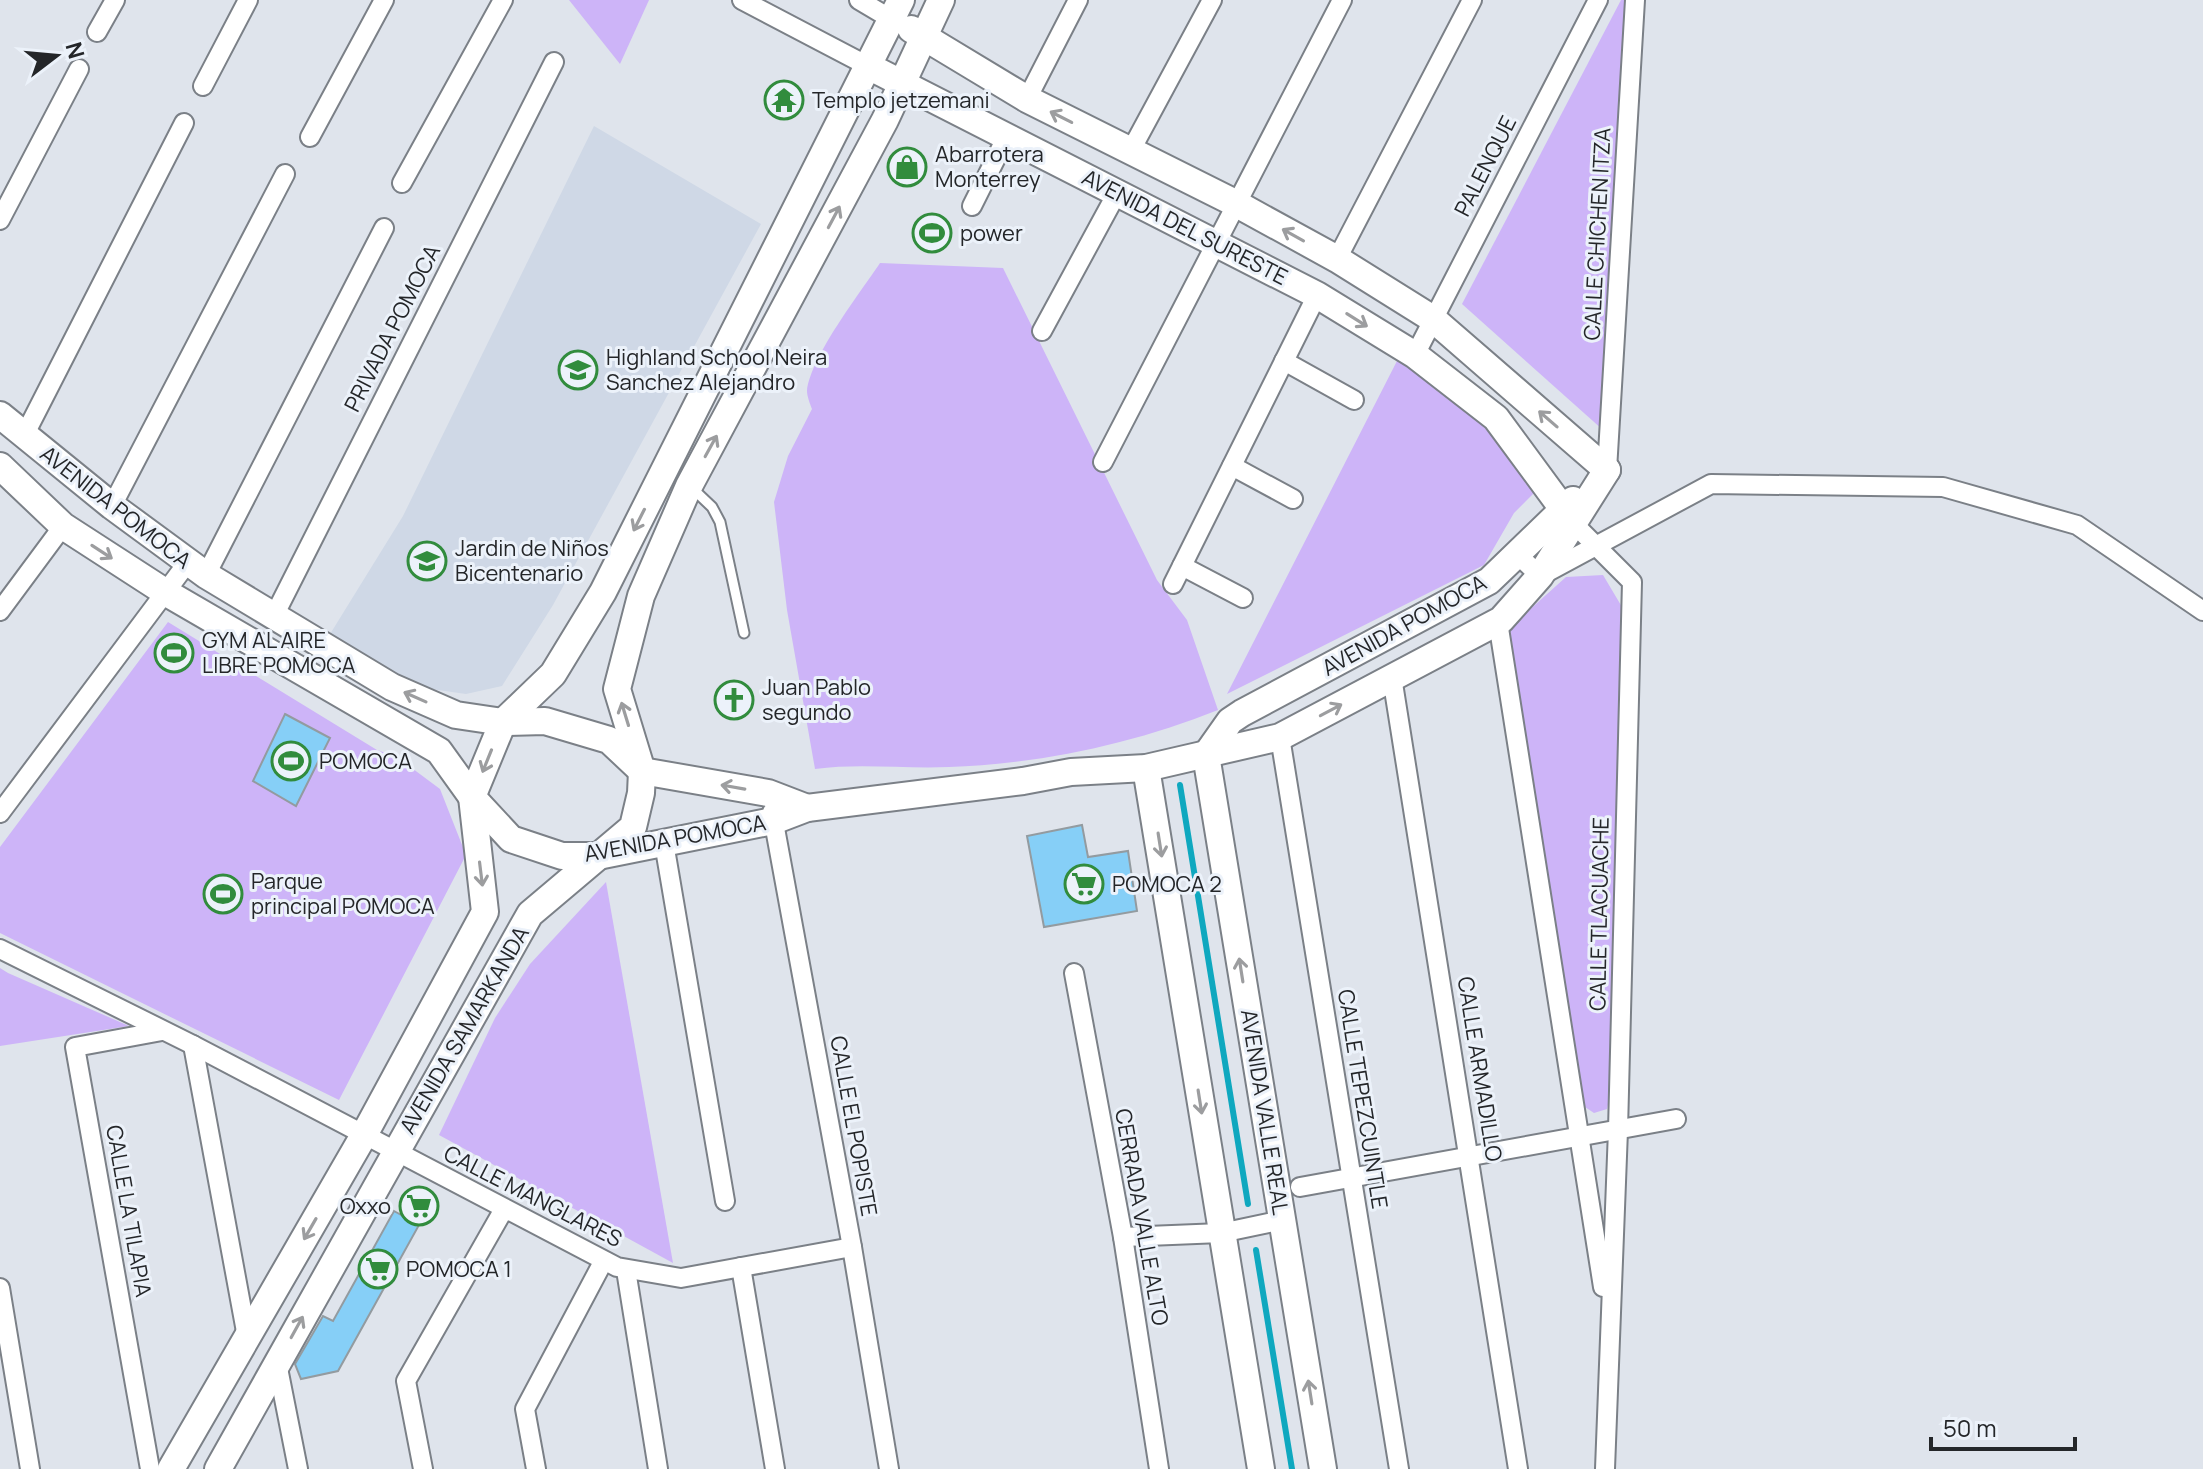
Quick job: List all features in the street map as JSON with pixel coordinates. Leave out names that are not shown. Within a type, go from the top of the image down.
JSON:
[{"type":"street","points":[[97,32],[115,0]]},
{"type":"street","points":[[203,86],[248,0]]},
{"type":"street","points":[[310,137],[384,0]]},
{"type":"street","points":[[402,183],[503,0]]},
{"type":"street","name":"AVENIDA DEL SURESTE","points":[[742,0],[1317,295],[1415,355],[1496,418],[1568,517]]},
{"type":"street","points":[[859,0],[896,10]]},
{"type":"street","name":"AVENIDA SAMARKANDA","points":[[218,1469],[530,914],[633,827],[641,793],[642,771],[617,689],[641,596],[689,486],[903,84],[941,0]]},
{"type":"street","points":[[1027,99],[1078,0]]},
{"type":"street","points":[[1130,152],[1212,0]]},
{"type":"street","points":[[1103,462],[1342,0]]},
{"type":"street","points":[[1337,259],[1472,0]]},
{"type":"street","name":"PALENQUE","points":[[1415,355],[1598,0]]},
{"type":"street","name":"CALLE CHICHEN ITZA","points":[[1607,470],[1635,0]]},
{"type":"street","name":"AVENIDA DEL SURESTE","points":[[896,10],[923,36],[1027,99],[1235,203],[1337,259],[1433,319],[1607,470]]},
{"type":"street","name":"AVENIDA SAMARKANDA","points":[[171,1469],[364,1135],[485,912],[472,797],[503,722],[553,674],[603,592],[896,10]]},
{"type":"street","name":"PRIVADA POMOCA","points":[[274,616],[554,62]]},
{"type":"street","points":[[0,220],[79,69]]},
{"type":"street","points":[[8,427],[184,123]]},
{"type":"street","points":[[972,206],[1007,136]]},
{"type":"street","points":[[112,506],[285,174]]},
{"type":"street","points":[[1042,331],[1118,191]]},
{"type":"street","points":[[0,813],[165,592],[197,569],[384,228]]},
{"type":"street","points":[[1173,584],[1317,295]]},
{"type":"street","points":[[747,307],[778,323]]},
{"type":"street","points":[[1284,361],[1354,400]]},
{"type":"street","name":"AVENIDA POMOCA","points":[[8,427],[197,569],[392,687],[456,715],[503,722],[545,721],[609,740],[642,771],[768,793],[807,808]]},
{"type":"street","name":"AVENIDA POMOCA","points":[[0,466],[63,526],[165,592],[439,751],[472,797],[511,839],[562,856],[598,856],[773,821],[807,808],[1023,781],[1071,772],[1146,768],[1280,737],[1498,622],[1540,576],[1568,517],[1607,470]]},
{"type":"street","points":[[1232,466],[1293,499]]},
{"type":"street","points":[[1516,553],[1540,576],[1711,484],[1943,487],[2077,525],[2203,611]]},
{"type":"street","name":"AVENIDA POMOCA","points":[[1206,755],[1230,721],[1489,581],[1516,553],[1568,517]]},
{"type":"street","name":"CALLE TLACUACHE","points":[[1568,517],[1632,582],[1618,1130],[1605,1469]]},
{"type":"street","points":[[0,611],[63,526]]},
{"type":"street","points":[[1182,566],[1243,598]]},
{"type":"street","name":"CALLE TLACUACHE","points":[[1498,622],[1610,1329]]},
{"type":"street","points":[[343,695],[359,667]]},
{"type":"street","name":"CALLE ARMADILLO","points":[[1392,677],[1518,1469]]},
{"type":"street","name":"CALLE TEPEZCUINTLE","points":[[1280,737],[1399,1469]]},
{"type":"street","name":"AVENIDA VALLE REAL","points":[[1206,755],[1323,1469]]},
{"type":"street","points":[[1146,768],[1261,1469]]},
{"type":"street","name":"CALLE EL POPISTE","points":[[768,793],[852,1247],[889,1469]]},
{"type":"street","points":[[664,843],[725,1201]]},
{"type":"street","name":"CALLE MANGLARES","points":[[0,949],[193,1045],[603,1262],[626,1270],[681,1278],[852,1247]]},
{"type":"street","name":"CERRADA VALLE ALTO","points":[[1074,973],[1123,1237],[1159,1469]]},
{"type":"street","name":"CALLE LA TILAPIA","points":[[150,1469],[75,1047],[162,1031]]},
{"type":"street","points":[[193,1045],[247,1337]]},
{"type":"street","points":[[1300,1187],[1676,1119]]},
{"type":"street","points":[[423,1469],[406,1381],[504,1209]]},
{"type":"street","points":[[1123,1237],[1221,1233],[1283,1220]]},
{"type":"street","points":[[536,1469],[525,1409],[603,1262]]},
{"type":"street","points":[[741,1267],[775,1469]]},
{"type":"street","points":[[626,1270],[658,1469]]},
{"type":"street","points":[[0,1288],[30,1469]]},
{"type":"street","points":[[277,1363],[298,1469]]},
{"type":"street","points":[[211,1400],[247,1417]]},
{"type":"lane","points":[[689,486],[712,507],[720,522],[744,633]]},
{"type":"shaded area","points":[[569,0],[649,0],[620,64]]},
{"type":"shaded area","points":[[1621,0],[1625,0],[1603,430],[1462,304]]},
{"type":"shaded area","name":"Highland School Neira Sanchez Alejandro","points":[[594,126],[761,224],[553,605],[502,686],[466,694],[410,686],[327,639],[403,516]]},
{"type":"shaded area","points":[[880,263],[1003,268],[1157,580],[1187,620],[1218,710],[1153,733],[1052,757],[949,767],[848,766],[815,769],[787,610],[774,502],[788,456],[812,409],[807,391],[817,360]]},
{"type":"shaded area","points":[[1398,359],[1494,419],[1541,486],[1514,513],[1484,565],[1227,694]]},
{"type":"shaded area","points":[[1603,575],[1625,612],[1625,680],[1620,710],[1609,1101],[1607,1109],[1594,1113],[1585,1107],[1508,629],[1566,577]]},
{"type":"shaded area","name":"Parque principal POMOCA","points":[[168,622],[377,750],[397,757],[440,789],[466,855],[339,1100],[0,933],[0,847]]},
{"type":"shaded area","points":[[606,882],[673,1263],[439,1135],[495,1018],[530,964]]},
{"type":"shaded area","points":[[0,968],[8,973],[129,1026],[0,1046]]},
{"type":"building","points":[[285,714],[330,738],[296,806],[253,781]]},
{"type":"building","name":"POMOCA 2","points":[[1082,825],[1088,857],[1128,851],[1137,911],[1044,927],[1027,836]]},
{"type":"building","name":"POMOCA 1","points":[[394,1211],[419,1225],[338,1371],[301,1379],[295,1364],[323,1316],[333,1321]]},
{"type":"waterway","points":[[1180,785],[1248,1204]]},
{"type":"waterway","points":[[1256,1250],[1292,1469]]},
{"type":"place","name":"Templo jetzemani","points":[[784,100]]},
{"type":"place","name":"Abarrotera Monterrey","points":[[907,167]]},
{"type":"place","name":"power","points":[[932,233]]},
{"type":"place","name":"Highland School Neira Sanchez Alejandro","points":[[578,370]]},
{"type":"place","name":"Jardin de Niños Bicentenario","points":[[427,561]]},
{"type":"place","name":"GYM AL AIRE LIBRE POMOCA","points":[[174,653]]},
{"type":"place","name":"Juan Pablo segundo","points":[[734,700]]},
{"type":"place","name":"POMOCA","points":[[291,761]]},
{"type":"place","name":"POMOCA 2","points":[[1084,884]]},
{"type":"place","name":"Parque principal POMOCA","points":[[223,894]]},
{"type":"place","name":"Oxxo","points":[[419,1206]]},
{"type":"place","name":"POMOCA 1","points":[[378,1269]]}]
